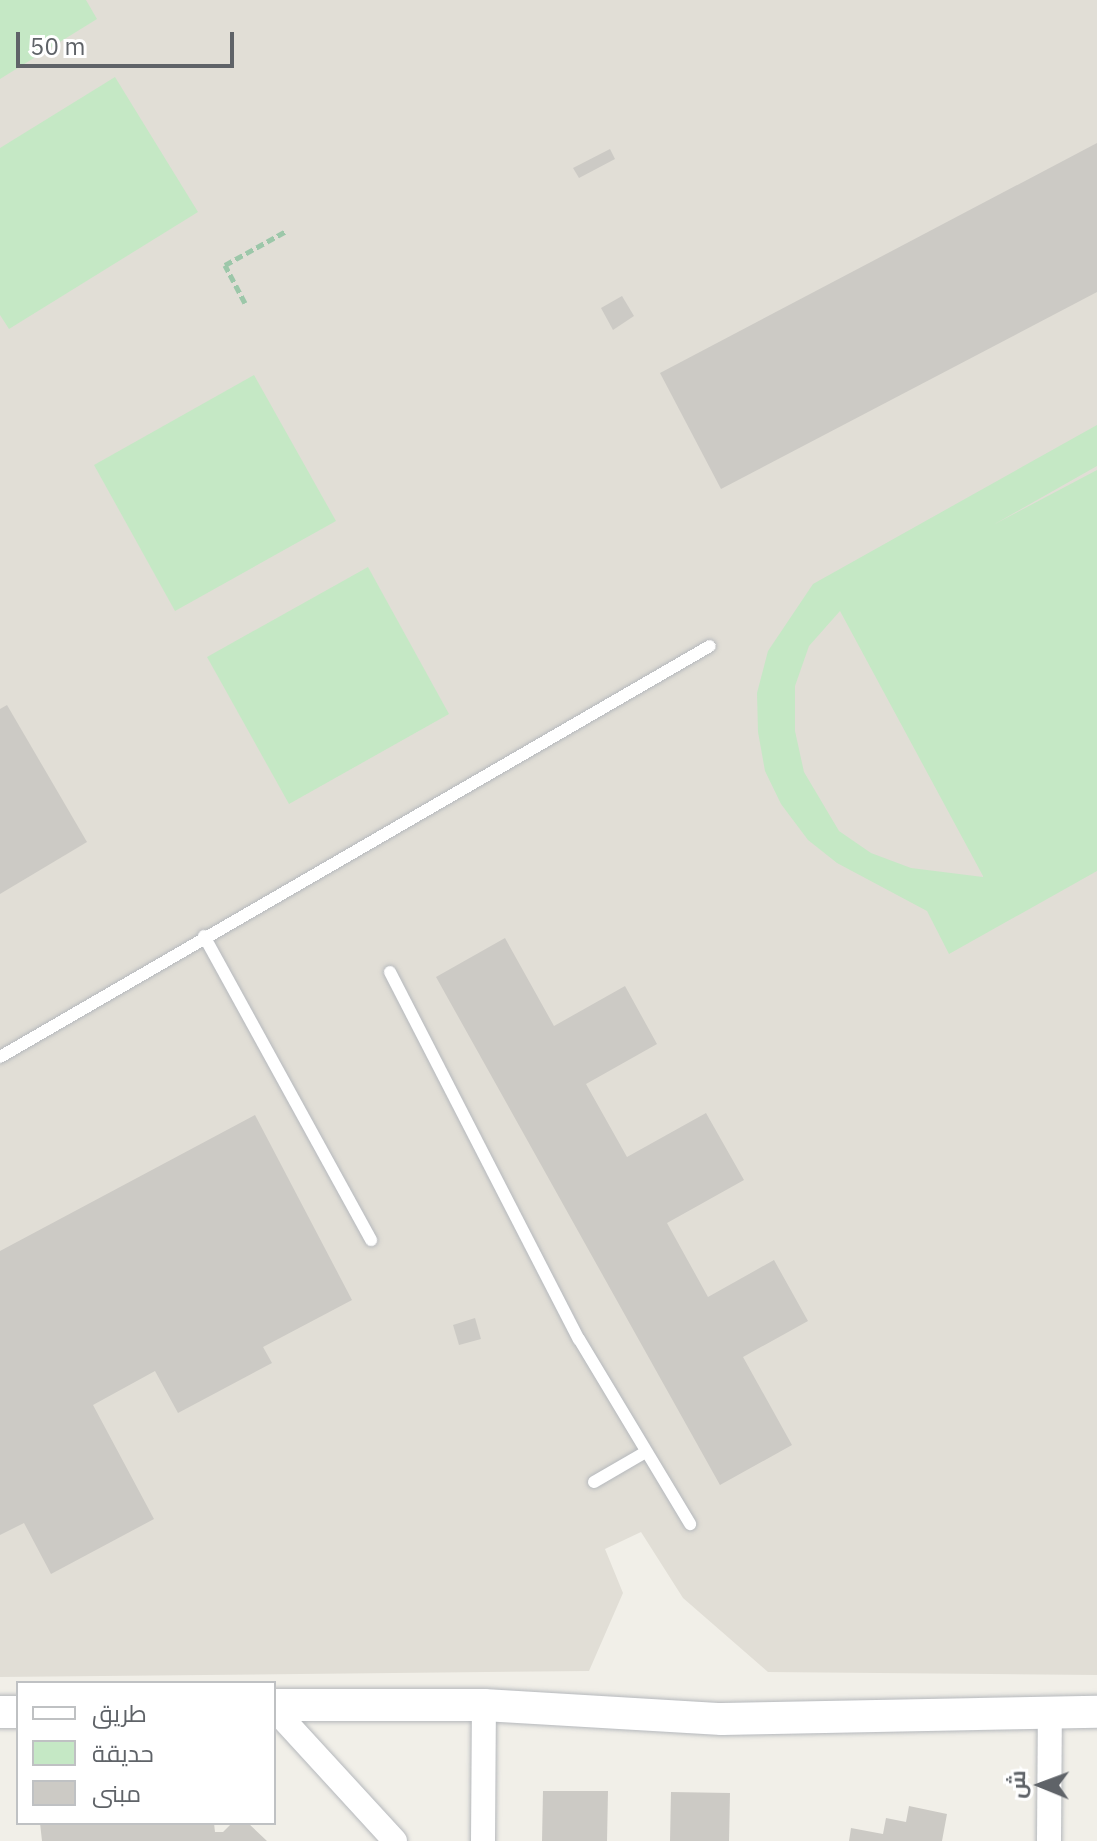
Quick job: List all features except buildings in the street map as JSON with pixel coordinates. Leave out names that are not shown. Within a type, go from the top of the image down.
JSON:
[{"type":"main road","points":[[276,1707],[484,1705],[722,1719],[1097,1712]]},
{"type":"street","points":[[483,1841],[484,1705]]},
{"type":"street","points":[[276,1709],[395,1841]]},
{"type":"street","points":[[1049,1841],[1050,1712]]},
{"type":"lane","points":[[0,1057],[204,936],[710,646]]},
{"type":"lane","points":[[204,936],[371,1240]]},
{"type":"lane","points":[[390,972],[644,1453],[690,1524]]},
{"type":"lane","points":[[594,1482],[644,1453]]},
{"type":"path","points":[[245,303],[225,265],[286,231]]},
{"type":"shaded area","points":[[0,0],[1097,0],[1097,1675],[768,1672],[683,1598],[641,1532],[605,1549],[623,1593],[589,1671],[0,1677]]},
{"type":"green space","points":[[0,0],[86,0],[97,19],[0,79]]},
{"type":"green space","points":[[115,77],[198,212],[9,329],[0,315],[0,148]]},
{"type":"green space","points":[[254,375],[336,521],[175,611],[94,465]]},
{"type":"green space","points":[[1097,425],[1097,466],[993,525],[1097,470],[1097,871],[949,954],[927,911],[837,863],[808,840],[781,804],[765,771],[758,732],[757,693],[768,651],[813,584]],"holes":[[[840,611],[983,877],[911,868],[871,853],[839,831],[804,772],[795,731],[795,686],[809,646]]]},
{"type":"green space","points":[[368,567],[449,714],[289,804],[207,657]]}]
